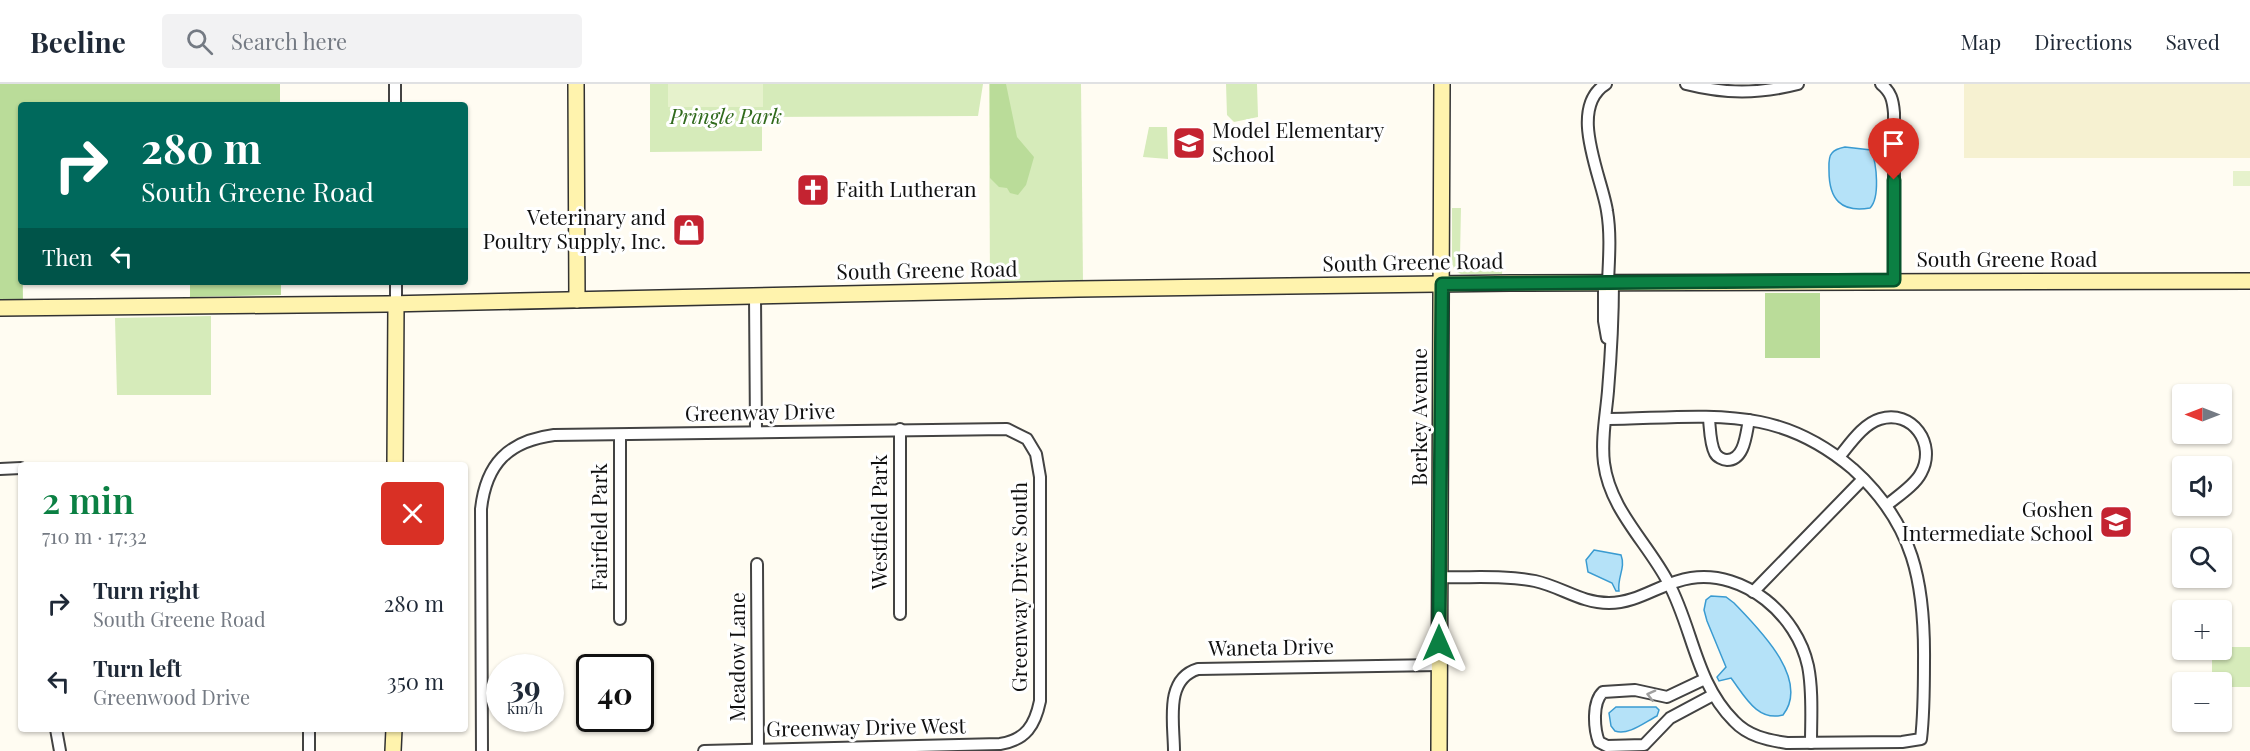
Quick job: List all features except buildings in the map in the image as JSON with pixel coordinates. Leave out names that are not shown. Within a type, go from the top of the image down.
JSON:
[{"type":"street","points":[[395,84],[395,102]]},
{"type":"street","points":[[576,84],[577,300]]},
{"type":"street","name":"Berkey Avenue","points":[[1439,751],[1442,84]]},
{"type":"street","points":[[1605,419],[1749,420],[1785,429],[1826,448],[1863,479],[1887,505],[1912,553],[1922,598],[1923,720],[1921,739],[1872,743],[1787,743],[1756,737],[1735,723],[1713,695],[1705,679],[1670,585],[1648,548],[1621,512],[1611,490],[1603,451],[1609,347],[1608,220],[1591,154],[1589,132],[1592,99],[1598,89],[1606,84]]},
{"type":"street","points":[[1686,84],[1714,91],[1752,93],[1798,84]]},
{"type":"street","points":[[1881,84],[1888,89],[1893,100],[1894,113],[1894,280]]},
{"type":"street","name":"South Greene Road","points":[[0,308],[396,304],[1608,282],[2250,281]]},
{"type":"street","points":[[395,462],[396,285]]},
{"type":"street","points":[[755,296],[756,432]]},
{"type":"street","points":[[1839,457],[1866,426],[1877,420],[1891,417],[1906,420],[1918,429],[1925,441],[1928,457],[1920,475],[1887,505]]},
{"type":"street","points":[[1709,419],[1715,453],[1721,459],[1729,460],[1735,459],[1742,451],[1749,420]]},
{"type":"street","name":"Greenway Drive","points":[[482,751],[481,509],[486,482],[498,462],[515,447],[540,437],[900,429],[1007,429],[1027,439]]},
{"type":"street","name":"Westfield Park","points":[[900,429],[900,614]]},
{"type":"street","name":"Fairfield Park","points":[[620,435],[620,618]]},
{"type":"street","name":"Greenway Drive South","points":[[1026,734],[1037,716],[1040,701],[1040,477],[1036,454],[1027,439]]},
{"type":"street","points":[[0,469],[18,468]]},
{"type":"street","points":[[1753,592],[1863,479]]},
{"type":"street","name":"Meadow Lane","points":[[757,564],[758,750]]},
{"type":"street","points":[[1440,577],[1535,581],[1573,597],[1597,603],[1636,599],[1692,578],[1712,578],[1738,584],[1777,610],[1802,649],[1810,685],[1812,743]]},
{"type":"street","name":"Waneta Drive","points":[[1174,751],[1174,694],[1182,676],[1198,669],[1439,664]]},
{"type":"street","points":[[1705,679],[1666,697],[1635,690],[1602,692],[1596,705],[1596,732],[1599,742],[1607,746],[1644,745],[1670,718],[1713,695]]},
{"type":"street","points":[[57,732],[60,751]]},
{"type":"street","points":[[309,732],[309,751]]},
{"type":"street","points":[[393,751],[394,732]]},
{"type":"street","name":"Greenway Drive West","points":[[704,751],[1000,744],[1011,743],[1026,734]]},
{"type":"shaded area","points":[[1964,84],[2250,84],[2250,158],[1964,158]]},
{"type":"green space","points":[[0,84],[280,84],[280,102],[18,102],[18,285],[23,285],[23,305],[0,304]]},
{"type":"green space","name":"Pringle Park","points":[[650,84],[983,84],[978,116],[762,117],[762,151],[650,152]]},
{"type":"green space","points":[[668,84],[763,84],[763,107],[668,107]]},
{"type":"green space","points":[[989,84],[1081,84],[1083,282],[990,282]]},
{"type":"green space","points":[[990,84],[1006,84],[1017,137],[1034,157],[1026,185],[1018,195],[1010,193],[1007,188],[999,187],[990,178]]},
{"type":"green space","points":[[1226,84],[1257,84],[1258,117],[1234,122],[1227,115]]},
{"type":"green space","points":[[1149,127],[1167,127],[1168,159],[1143,157]]},
{"type":"green space","points":[[2233,171],[2250,171],[2250,186],[2233,186]]},
{"type":"green space","points":[[1452,208],[1461,208],[1460,257],[1503,258],[1502,274],[1461,274],[1455,271],[1452,263]]},
{"type":"green space","points":[[190,285],[281,285],[281,295],[190,297]]},
{"type":"green space","points":[[1765,293],[1820,293],[1820,358],[1765,358]]},
{"type":"green space","points":[[211,316],[211,395],[117,395],[115,318]]},
{"type":"green space","points":[[2232,647],[2250,647],[2250,687],[2232,687],[2232,672],[2212,672],[2212,660],[2232,660]]},
{"type":"water","points":[[1839,148],[1871,150],[1875,164],[1876,189],[1870,208],[1844,206],[1834,196],[1831,189],[1830,157]]},
{"type":"water","points":[[1594,550],[1621,555],[1623,564],[1619,591],[1616,591],[1612,583],[1588,572],[1586,560]]},
{"type":"water","points":[[1711,596],[1726,597],[1734,603],[1778,654],[1786,670],[1790,686],[1790,701],[1783,715],[1766,715],[1759,711],[1746,699],[1731,678],[1719,681],[1717,677],[1726,667],[1704,610],[1706,600]]},
{"type":"water","points":[[1616,707],[1656,707],[1659,710],[1657,716],[1642,725],[1620,732],[1615,731],[1611,726],[1609,713]]},
{"type":"place","name":"Model Elementary School","points":[[1189,143]]},
{"type":"place","name":"Faith Lutheran","points":[[813,190]]},
{"type":"place","name":"Veterinary and Poultry Supply, Inc.","points":[[689,230]]},
{"type":"place","name":"Goshen Intermediate School","points":[[2116,522]]},
{"type":"route","points":[[1439,643],[1442,284],[1894,280],[1894,180]]}]
